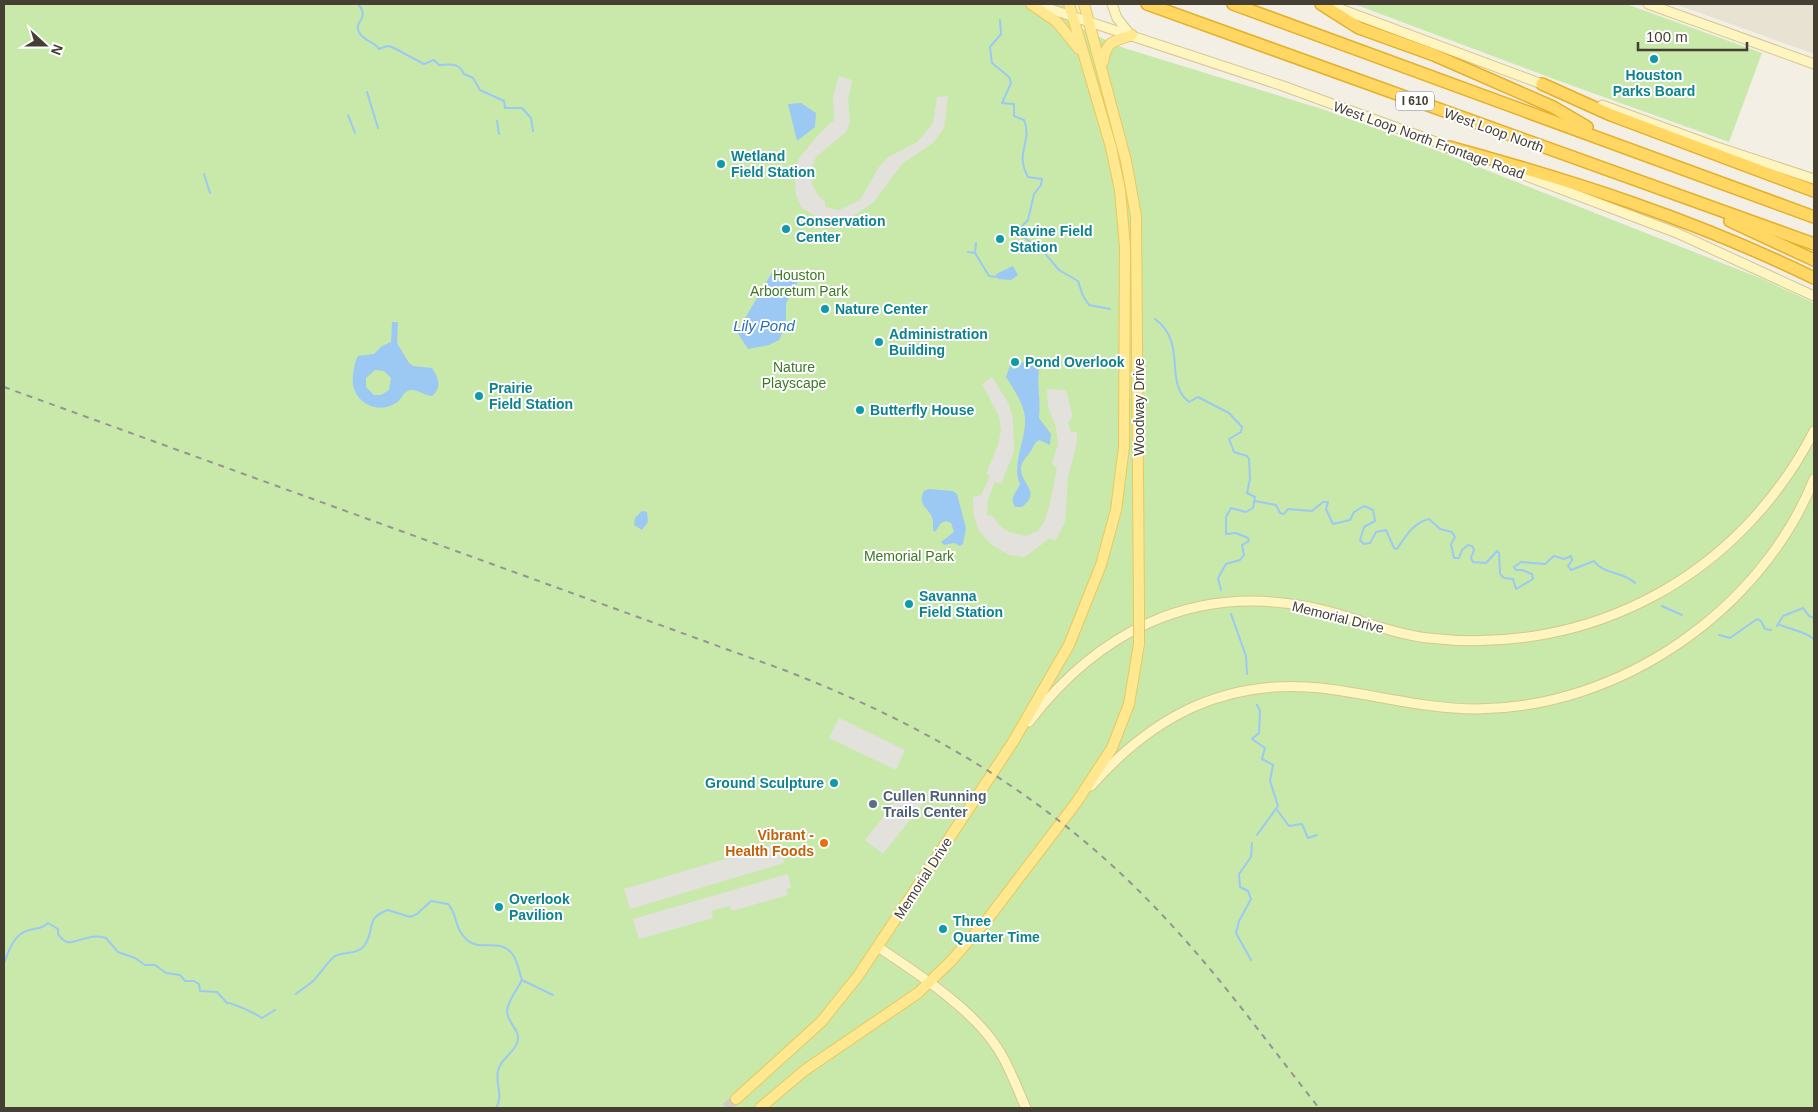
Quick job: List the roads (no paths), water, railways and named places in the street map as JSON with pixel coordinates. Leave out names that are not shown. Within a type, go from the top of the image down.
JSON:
[{"type":"highway","name":"West Loop North","points":[[1147,4],[1683,199],[1776,229],[1814,244]]},
{"type":"highway","name":"I 610","points":[[1233,4],[1814,217]]},
{"type":"highway","points":[[1321,4],[1359,28],[1434,55],[1553,107],[1613,142]]},
{"type":"highway","points":[[1542,84],[1611,115],[1814,191]]},
{"type":"highway","points":[[1449,147],[1561,178],[1705,228],[1814,278]]},
{"type":"highway","points":[[1683,199],[1814,260]]},
{"type":"main road","points":[[1031,4],[1057,22],[1083,55]]},
{"type":"main road","name":"West Loop North Frontage Road","points":[[1035,4],[1089,20],[1283,86],[1449,147],[1677,234],[1814,296]]},
{"type":"main road","name":"Woodway Drive","points":[[1013,742],[1069,645],[1101,565],[1121,478],[1126,365],[1125,247],[1120,190],[1105,124],[1069,4]]},
{"type":"main road","name":"Woodway Drive","points":[[1076,803],[1112,748],[1123,722],[1133,686],[1139,644],[1139,364],[1136,216],[1126,161],[1084,4]]},
{"type":"main road","points":[[1102,66],[1105,51],[1110,43],[1132,35],[1120,23],[1112,4]]},
{"type":"main road","points":[[1327,4],[1714,146],[1814,179]]},
{"type":"main road","points":[[1648,4],[1814,64]]},
{"type":"main road","points":[[1126,365],[1139,364]]},
{"type":"main road","name":"Memorial Drive","points":[[736,1099],[820,1022],[843,996],[878,947],[1013,742],[1052,692],[1094,654],[1138,627],[1186,610],[1217,604],[1275,603],[1304,606],[1427,638],[1483,641],[1547,634],[1618,614],[1654,598],[1679,584],[1726,547],[1754,519],[1779,489],[1814,430]]},
{"type":"main road","points":[[760,1108],[805,1070],[918,994],[930,983],[990,916],[1076,803],[1117,756],[1174,716],[1222,696],[1258,688],[1302,687],[1438,708],[1478,709],[1517,706],[1586,689],[1632,670],[1689,637],[1738,594],[1778,545],[1799,511],[1814,479]]},
{"type":"main road","points":[[878,947],[930,983],[975,1020],[992,1039],[1004,1058],[1026,1108]]},
{"type":"water","points":[[801,103],[816,113],[815,127],[797,141],[788,104]]},
{"type":"water","points":[[1013,266],[1018,275],[1011,280],[998,279],[996,274]]},
{"type":"water","name":"Lily Pond","points":[[774,269],[788,271],[798,282],[786,303],[786,325],[779,340],[769,345],[748,349],[737,332]]},
{"type":"water","points":[[392,322],[398,322],[397,343],[409,363],[413,366],[432,368],[436,375],[438,386],[432,396],[416,390],[410,390],[405,392],[396,403],[383,408],[370,406],[359,398],[353,385],[354,366],[358,356],[374,354],[382,346],[391,342]],"holes":[[[375,370],[384,371],[391,378],[389,390],[381,395],[374,395],[366,387],[366,378]]]},
{"type":"water","points":[[1022,362],[1039,370],[1039,418],[1051,434],[1050,445],[1039,440],[1023,462],[1021,467],[1022,475],[1029,488],[1030,497],[1022,507],[1015,507],[1013,498],[1020,484],[1017,469],[1025,419],[1021,403],[1006,377],[1010,365],[1013,369],[1018,368]]},
{"type":"water","points":[[929,489],[953,491],[957,494],[966,528],[963,544],[960,546],[954,543],[944,545],[941,542],[954,532],[951,523],[946,521],[941,523],[935,532],[933,530],[932,517],[922,500],[924,491]]},
{"type":"water","points":[[642,511],[647,512],[648,522],[642,530],[634,525],[635,518]]},
{"type":"waterway","points":[[358,4],[363,13],[358,25],[359,32],[379,49],[387,46],[392,47],[424,64],[434,60],[439,65],[457,66],[464,74],[473,78],[480,90],[504,101],[505,108],[522,108],[531,118],[533,131]]},
{"type":"waterway","points":[[1000,20],[1001,34],[990,47],[992,63],[1009,77],[1011,83],[1002,103],[1014,104],[1014,116],[1024,120],[1026,128],[1023,154],[1024,168],[1028,177],[1042,179],[1041,185],[1034,194],[1028,220],[1020,228],[1020,233],[1035,247],[1043,251],[1059,270],[1078,281],[1083,296],[1089,305],[1110,309]]},
{"type":"waterway","points":[[367,92],[378,128]]},
{"type":"waterway","points":[[348,115],[355,133]]},
{"type":"waterway","points":[[497,121],[499,134]]},
{"type":"waterway","points":[[204,174],[210,193]]},
{"type":"waterway","points":[[976,243],[975,253],[968,252],[975,253],[989,276],[997,277]]},
{"type":"waterway","points":[[1155,319],[1165,329],[1171,339],[1177,384],[1181,394],[1189,402],[1198,397],[1229,413],[1242,427],[1241,432],[1229,439],[1234,452],[1247,456],[1249,459],[1250,479],[1247,493],[1255,497],[1253,508],[1246,512],[1231,508],[1226,517],[1226,534],[1236,533],[1248,538],[1249,541],[1242,545],[1244,555],[1240,560],[1226,564],[1218,578],[1221,590]]},
{"type":"waterway","points":[[1255,501],[1276,505],[1280,513],[1284,514],[1288,509],[1312,511],[1323,502],[1328,502],[1326,509],[1333,524],[1350,520],[1354,512],[1364,506],[1373,510],[1375,521],[1364,527],[1360,540],[1364,544],[1370,543],[1376,532],[1386,530],[1394,548],[1397,549],[1414,527],[1429,519],[1440,529],[1452,532],[1455,537],[1451,544],[1454,558],[1459,558],[1462,550],[1468,545],[1472,546],[1474,550],[1471,558],[1473,562],[1486,563],[1497,551],[1499,553],[1500,574],[1504,578],[1513,579],[1516,589],[1533,579],[1532,574],[1516,570],[1514,567],[1521,562],[1545,564],[1554,556],[1564,559],[1571,556],[1572,560],[1568,566],[1571,570],[1594,561],[1608,571],[1630,579],[1635,583]]},
{"type":"waterway","points":[[1662,606],[1682,615]]},
{"type":"waterway","points":[[1777,626],[1783,616],[1803,608],[1809,616],[1814,618]]},
{"type":"waterway","points":[[1231,614],[1246,656],[1247,674]]},
{"type":"waterway","points":[[1719,635],[1730,638],[1757,619],[1761,621],[1765,629],[1771,630]]},
{"type":"waterway","points":[[1778,624],[1814,639]]},
{"type":"waterway","points":[[1257,705],[1260,711],[1259,733],[1252,739],[1265,748],[1262,759],[1273,765],[1270,781],[1278,806],[1257,835]]},
{"type":"waterway","points":[[1277,810],[1289,826],[1302,824],[1308,838],[1317,835]]},
{"type":"waterway","points":[[1251,960],[1236,933],[1239,921],[1251,899],[1248,891],[1240,887],[1239,874],[1251,857],[1252,843]]},
{"type":"waterway","points":[[296,994],[314,980],[335,956],[361,949],[367,940],[373,921],[381,913],[388,910],[410,917],[417,914],[431,901],[448,904],[453,912],[457,926],[467,940],[478,945],[497,946],[508,950],[516,961],[522,980],[511,999],[507,1011],[509,1020],[518,1034],[518,1038],[515,1047],[499,1067],[497,1076],[499,1099],[496,1108]]},
{"type":"waterway","points":[[4,963],[16,938],[24,932],[42,927],[48,923],[58,929],[58,934],[67,942],[74,942],[89,937],[106,938],[118,952],[135,958],[145,965],[155,965],[166,973],[180,975],[185,981],[194,981],[199,984],[200,991],[217,992],[227,1003],[239,1006],[262,1018],[275,1010]]},
{"type":"waterway","points":[[522,980],[553,995]]},
{"type":"tunnel","points":[[726,1108],[736,1099]]},
{"type":"railway","points":[[4,387],[784,670],[894,718],[946,746],[996,776],[1044,809],[1090,846],[1135,887],[1177,931],[1214,974],[1319,1108]]},
{"type":"place","name":"Houston Parks Board","points":[[1654,59]]},
{"type":"place","name":"Wetland Field Station","points":[[721,164]]},
{"type":"place","name":"Conservation Center","points":[[786,229]]},
{"type":"place","name":"Ravine Field Station","points":[[1000,239]]},
{"type":"place","name":"Nature Center","points":[[825,309]]},
{"type":"place","name":"Administration Building","points":[[879,342]]},
{"type":"place","name":"Pond Overlook","points":[[1015,362]]},
{"type":"place","name":"Prairie Field Station","points":[[479,396]]},
{"type":"place","name":"Butterfly House","points":[[860,410]]},
{"type":"place","name":"Savanna Field Station","points":[[909,604]]},
{"type":"place","name":"Ground Sculpture","points":[[834,783]]},
{"type":"place","name":"Cullen Running Trails Center","points":[[873,804]]},
{"type":"place","name":"Vibrant - Health Foods","points":[[824,843]]},
{"type":"place","name":"Overlook Pavilion","points":[[499,907]]},
{"type":"place","name":"Three Quarter Time","points":[[943,929]]},
{"type":"park label","name":"Houston Arboretum Park","points":[[799,284]]},
{"type":"park label","name":"Nature Playscape","points":[[794,376]]},
{"type":"park label","name":"Memorial Park","points":[[909,556]]}]
